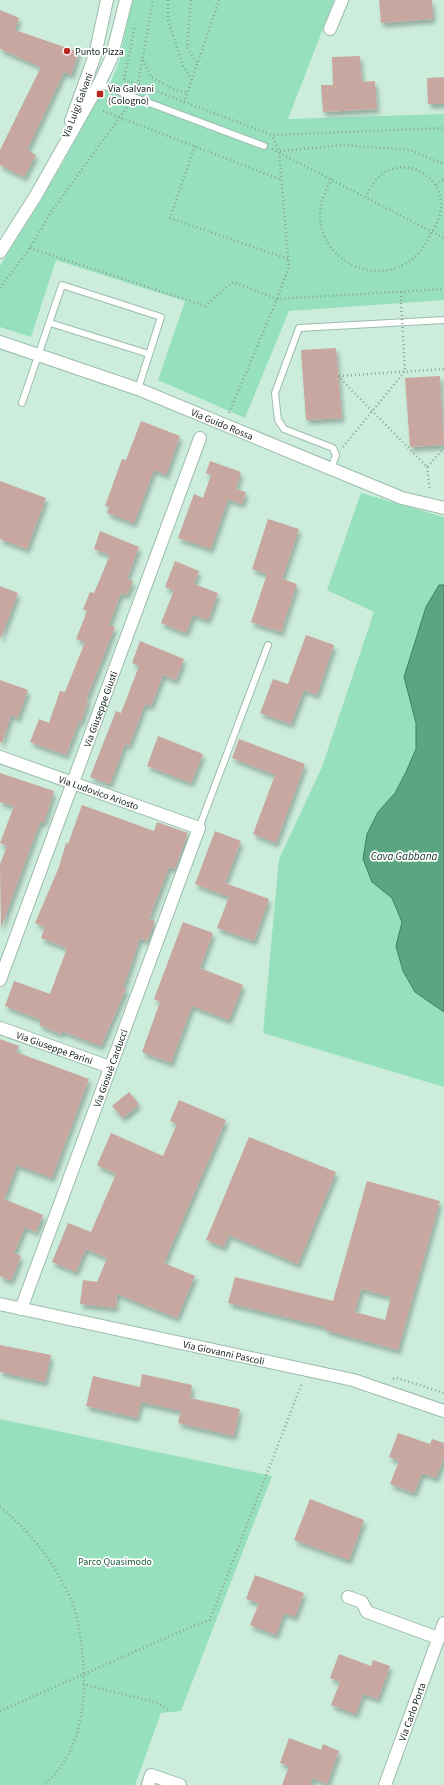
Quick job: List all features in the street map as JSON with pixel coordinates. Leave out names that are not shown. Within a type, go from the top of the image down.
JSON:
[{"type":"street","name":"Via Luigi Galvani","points":[[55,162],[95,55],[107,0]]},
{"type":"street","name":"Via Luigi Galvani","points":[[0,252],[55,162],[99,84],[113,52],[126,0]]},
{"type":"street","points":[[330,29],[342,0]]},
{"type":"street","name":"Via Guido Rossa","points":[[0,342],[138,389],[402,498],[444,508]]},
{"type":"street","name":"Via Giuseppe Giusti","points":[[0,980],[200,438]]},
{"type":"street","name":"Via Ludovico Ariosto","points":[[0,757],[199,828]]},
{"type":"street","name":"Via Giosuè Carducci","points":[[21,1309],[199,828]]},
{"type":"street","name":"Via Giuseppe Parini","points":[[0,1028],[110,1067]]},
{"type":"street","name":"Via Giovanni Pascoli","points":[[0,1304],[359,1382],[444,1411]]},
{"type":"street","points":[[348,1597],[362,1602],[367,1612],[438,1638]]},
{"type":"street","name":"Via Carlo Porta","points":[[385,1785],[444,1623]]},
{"type":"street","points":[[150,1780],[180,1785]]},
{"type":"lane","points":[[99,84],[264,146]]},
{"type":"lane","points":[[22,403],[62,285],[161,318],[138,389]]},
{"type":"lane","points":[[331,469],[336,455],[333,448],[284,429],[278,420],[275,393],[299,328],[444,320]]},
{"type":"lane","points":[[50,323],[149,354]]},
{"type":"lane","points":[[199,828],[268,645]]},
{"type":"path","points":[[0,288],[30,248],[51,212],[134,98],[138,85],[154,0]]},
{"type":"path","points":[[168,0],[168,20],[183,66],[192,80]]},
{"type":"path","points":[[190,0],[187,46],[197,65]]},
{"type":"path","points":[[180,114],[219,0]]},
{"type":"path","points":[[136,21],[124,79],[184,103],[272,134],[444,128]]},
{"type":"path","points":[[143,60],[151,78],[173,89],[188,93]]},
{"type":"path","points":[[103,111],[282,180]]},
{"type":"path","points":[[224,424],[289,266],[279,151],[272,134]]},
{"type":"path","points":[[279,151],[345,145],[410,150],[444,164]]},
{"type":"path","points":[[195,146],[170,218],[288,259]]},
{"type":"path","points":[[279,151],[444,238]]},
{"type":"path","points":[[332,179],[326,188],[320,215],[322,229],[333,249],[351,264],[373,271],[398,267],[417,255],[426,243],[440,214],[440,195],[436,185],[431,179],[417,169],[397,167],[390,169],[377,178],[366,197]]},
{"type":"path","points":[[436,185],[444,179]]},
{"type":"path","points":[[30,248],[205,306],[233,282],[277,298],[444,289]]},
{"type":"path","points":[[336,455],[405,371],[401,292]]},
{"type":"path","points":[[426,504],[430,491],[427,468],[373,410],[338,376],[444,369]]},
{"type":"path","points":[[427,468],[444,448]]},
{"type":"path","points":[[0,1710],[210,1620],[307,1370]]},
{"type":"path","points":[[0,1507],[21,1525],[36,1541],[63,1583],[71,1599],[78,1619],[84,1673],[82,1709],[75,1739],[60,1770],[44,1785]]},
{"type":"path","points":[[83,1684],[158,1703],[169,1711]]},
{"type":"green space","points":[[132,0],[334,0],[288,119],[444,114],[444,300],[289,311],[245,418],[158,380],[185,301],[56,260],[31,337],[0,327],[0,266],[60,168],[92,109],[111,82],[119,62]]},
{"type":"green space","points":[[361,493],[444,517],[444,585],[439,585],[426,607],[404,677],[416,723],[416,749],[395,793],[378,812],[367,835],[372,882],[392,898],[402,922],[396,946],[403,971],[415,992],[444,1012],[444,1087],[263,1033],[279,859],[322,767],[374,612],[327,590]]},
{"type":"green space","name":"Parco Quasimodo","points":[[0,1419],[272,1476],[181,1711],[161,1713],[135,1785],[0,1785]]},
{"type":"water","name":"Cava Gabbana","points":[[439,585],[444,585],[444,1012],[415,992],[403,971],[396,946],[402,922],[392,898],[372,882],[363,859],[367,834],[378,812],[395,793],[416,749],[416,723],[404,677],[426,607]]},
{"type":"building","points":[[379,0],[432,0],[433,19],[381,23]]},
{"type":"building","points":[[0,10],[19,18],[15,30],[79,52],[71,75],[64,72],[27,150],[36,155],[24,177],[0,165],[0,150],[41,67],[0,49]]},
{"type":"building","points":[[360,56],[362,82],[375,81],[377,109],[323,112],[321,85],[333,85],[332,57]]},
{"type":"building","points":[[444,77],[444,104],[428,104],[427,78]]},
{"type":"building","points":[[336,348],[342,418],[306,420],[301,350]]},
{"type":"building","points":[[440,376],[444,445],[410,447],[405,378]]},
{"type":"building","points":[[141,421],[180,436],[166,475],[154,470],[134,523],[107,513],[109,507],[105,506],[122,459],[126,460]]},
{"type":"building","points":[[210,461],[241,472],[236,489],[246,492],[242,504],[228,499],[211,549],[178,538],[194,494],[203,498],[211,475],[206,473]]},
{"type":"building","points":[[0,481],[46,498],[27,549],[0,539]]},
{"type":"building","points":[[268,519],[299,529],[282,579],[297,584],[281,632],[251,622],[267,574],[252,569]]},
{"type":"building","points":[[100,531],[139,547],[127,579],[133,581],[127,595],[121,593],[109,625],[115,627],[86,700],[88,701],[81,722],[79,721],[66,755],[30,742],[39,719],[49,723],[60,691],[65,692],[85,642],[76,639],[87,611],[83,609],[90,592],[94,593],[110,555],[94,549]]},
{"type":"building","points":[[175,561],[199,571],[194,584],[218,593],[208,620],[193,615],[186,633],[161,623],[174,590],[165,587]]},
{"type":"building","points":[[0,586],[18,593],[1,638],[0,637]]},
{"type":"building","points":[[306,635],[334,645],[317,695],[304,690],[291,724],[260,713],[273,679],[288,684]]},
{"type":"building","points":[[140,641],[184,659],[176,680],[163,675],[151,706],[145,704],[129,746],[125,744],[110,784],[90,777],[116,711],[121,713],[139,666],[132,663]]},
{"type":"building","points":[[0,680],[28,690],[18,718],[11,715],[2,743],[0,742]]},
{"type":"building","points":[[158,736],[203,754],[191,783],[147,766]]},
{"type":"building","points":[[239,739],[305,764],[276,843],[253,834],[275,775],[232,758]]},
{"type":"building","points":[[0,773],[54,791],[44,823],[40,822],[1,928],[0,864],[7,846],[0,843],[14,806],[0,802]]},
{"type":"building","points":[[82,805],[154,831],[157,822],[188,833],[175,869],[169,867],[149,919],[155,921],[147,941],[140,938],[123,988],[126,989],[101,1046],[62,1031],[61,1034],[39,1025],[41,1020],[5,1006],[14,981],[50,994],[67,948],[41,938],[45,927],[35,923],[59,867],[66,843],[68,844]]},
{"type":"building","points":[[215,831],[241,841],[225,883],[269,899],[254,941],[217,928],[229,897],[195,884]]},
{"type":"building","points":[[183,922],[213,933],[200,968],[243,985],[229,1020],[192,1006],[171,1063],[142,1052],[160,1002],[154,999]]},
{"type":"building","points":[[0,1039],[19,1046],[16,1052],[89,1079],[52,1178],[17,1165],[4,1199],[43,1215],[36,1232],[25,1227],[14,1253],[21,1256],[11,1281],[0,1276]]},
{"type":"building","points":[[129,1092],[139,1104],[123,1118],[112,1106]]},
{"type":"building","points":[[179,1100],[226,1120],[164,1263],[195,1276],[177,1318],[117,1294],[116,1308],[80,1304],[83,1280],[97,1282],[107,1258],[86,1249],[76,1272],[52,1262],[68,1223],[91,1232],[116,1174],[97,1165],[111,1133],[163,1156],[177,1124],[170,1121]]},
{"type":"building","points":[[249,1137],[336,1172],[298,1264],[229,1235],[224,1247],[206,1240]]},
{"type":"building","points":[[367,1181],[440,1201],[398,1350],[325,1330],[326,1327],[228,1303],[235,1277],[333,1301]],"holes":[[[361,1289],[391,1297],[385,1320],[355,1312]]]},
{"type":"building","points":[[0,1345],[51,1355],[45,1382],[0,1372]]},
{"type":"building","points":[[142,1374],[192,1385],[190,1398],[240,1409],[234,1436],[178,1423],[181,1411],[141,1402],[137,1418],[86,1406],[93,1376],[140,1387]]},
{"type":"building","points":[[398,1433],[430,1444],[432,1439],[444,1443],[444,1458],[436,1478],[422,1473],[414,1493],[390,1484],[399,1461],[389,1457]]},
{"type":"building","points":[[310,1499],[364,1520],[349,1560],[294,1540]]},
{"type":"building","points":[[255,1575],[304,1593],[295,1617],[284,1613],[276,1635],[250,1625],[259,1603],[246,1599]]},
{"type":"building","points":[[339,1654],[371,1666],[373,1660],[390,1666],[378,1699],[363,1694],[356,1714],[331,1705],[340,1682],[330,1678]]},
{"type":"building","points":[[289,1738],[321,1750],[323,1744],[339,1751],[327,1784],[313,1778],[310,1785],[282,1785],[289,1766],[280,1763]]},
{"type":"place","name":"Punto Pizza","points":[[67,51]]},
{"type":"place","name":"Via Galvani (Cologno)","points":[[100,94]]}]
